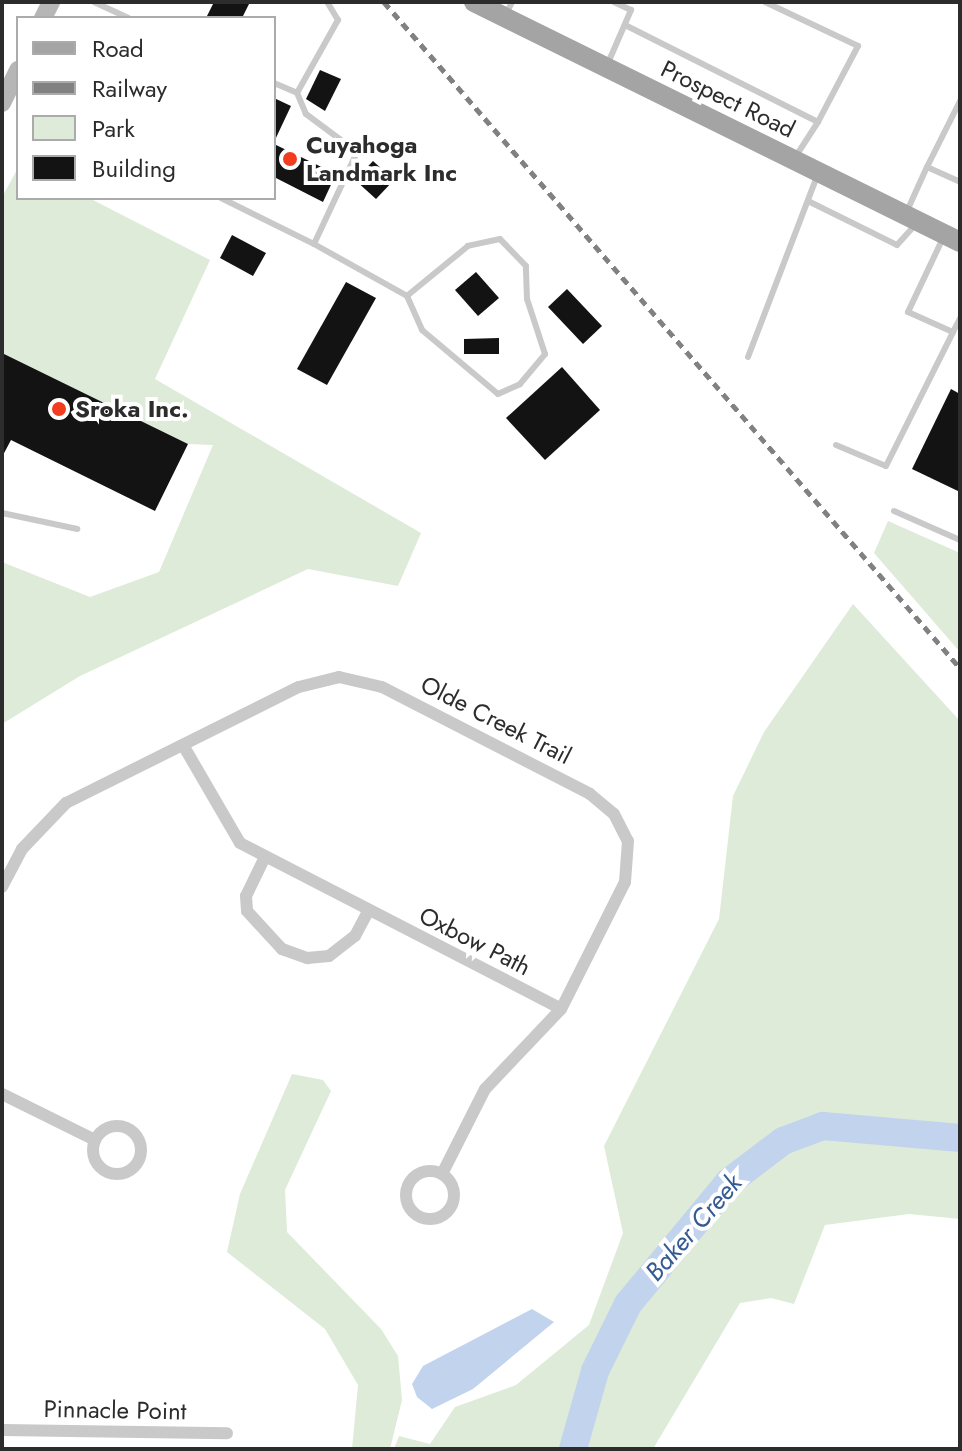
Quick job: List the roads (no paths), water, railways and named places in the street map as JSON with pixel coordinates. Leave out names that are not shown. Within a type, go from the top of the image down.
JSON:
[{"type":"main road","name":"Prospect Road","points":[[474,2],[508,10],[606,67],[952,238]]},
{"type":"street","points":[[9,97],[16,76]]},
{"type":"street","name":"Olde Creek Trail","points":[[2,887],[22,849],[66,803],[299,687],[352,678],[590,794],[614,814],[628,841],[625,882],[561,1009],[541,1038],[485,1089],[442,1174]]},
{"type":"street","name":"Oxbow Path","points":[[183,745],[221,822],[264,859],[561,1009]]},
{"type":"street","points":[[264,859],[246,896],[247,911],[282,949],[307,958],[329,956],[355,936],[368,912]]},
{"type":"street","points":[[2,1094],[95,1140]]},
{"type":"street","name":"Pinnacle Point","points":[[2,1430],[227,1433]]},
{"type":"lane","points":[[94,2],[125,16]]},
{"type":"lane","points":[[297,93],[338,20],[327,2]]},
{"type":"lane","points":[[606,67],[631,10],[615,2]]},
{"type":"lane","points":[[765,2],[858,46],[794,160]]},
{"type":"lane","points":[[625,25],[818,122]]},
{"type":"lane","points":[[276,84],[297,93],[306,114],[357,152],[314,244]]},
{"type":"lane","points":[[808,201],[897,245],[912,218],[927,167],[960,101]]},
{"type":"lane","points":[[927,167],[960,182]]},
{"type":"lane","points":[[748,357],[819,172]]},
{"type":"lane","points":[[225,200],[314,244],[407,296],[422,330],[498,394],[520,384],[545,354],[527,299],[526,266],[500,239],[468,246],[407,296]]},
{"type":"lane","points":[[952,238],[908,312],[953,332]]},
{"type":"lane","points":[[836,445],[886,466],[960,318]]},
{"type":"lane","points":[[894,511],[960,540]]},
{"type":"lane","points":[[2,513],[77,529]]},
{"type":"water","points":[[532,1309],[554,1322],[473,1389],[432,1409],[417,1397],[412,1384],[423,1366]]},
{"type":"waterway","name":"Baker Creek","points":[[573,1449],[595,1371],[628,1304],[729,1182],[783,1141],[823,1126],[960,1138]]},
{"type":"railway","points":[[384,2],[960,668]]},
{"type":"place","name":"Cuyahoga Landmark Inc","points":[[290,159]]},
{"type":"place","name":"Sroka Inc.","points":[[59,409]]}]
